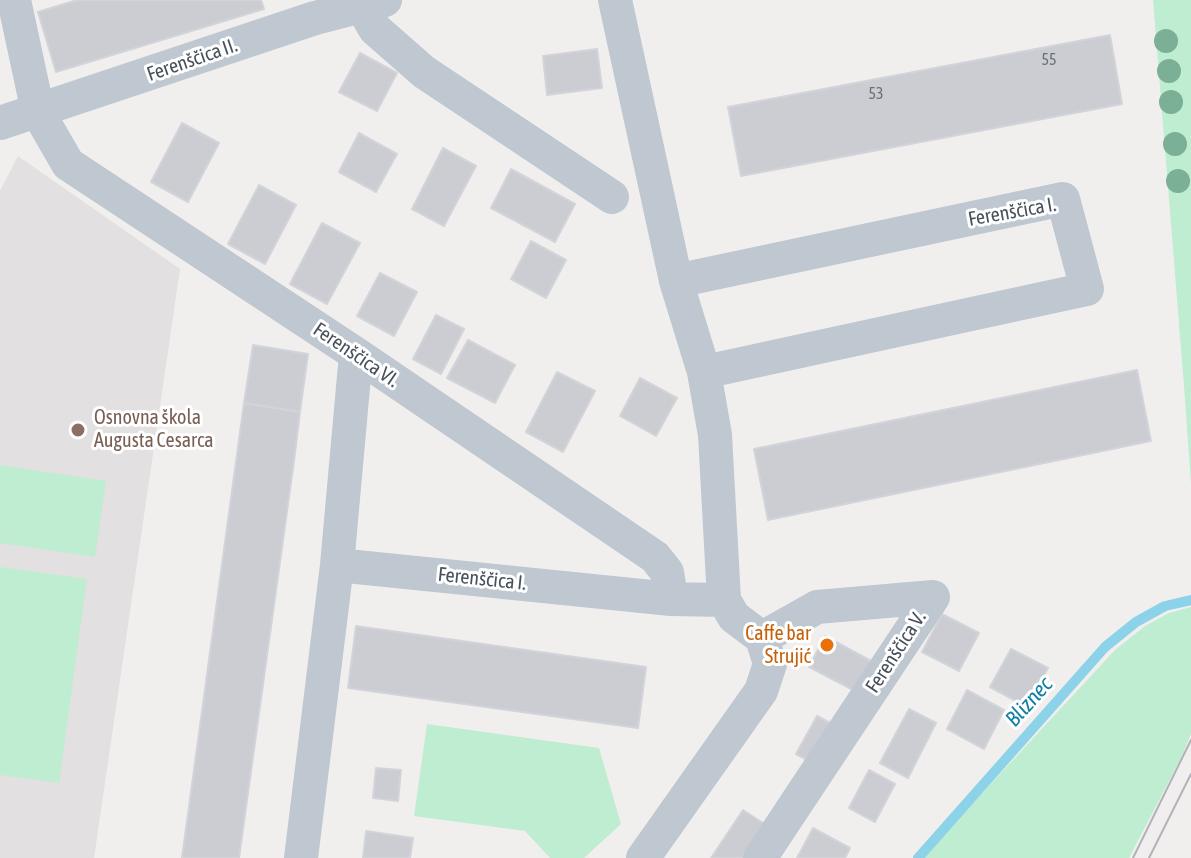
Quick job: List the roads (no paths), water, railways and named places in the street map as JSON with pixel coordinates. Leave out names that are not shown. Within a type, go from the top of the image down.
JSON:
[{"type":"street","name":"Ferenščica VI.","points":[[14,0],[38,112],[68,164],[655,557],[667,572],[671,599]]},
{"type":"street","points":[[615,0],[676,281],[704,372],[715,435],[724,600],[734,617],[762,638],[770,664],[761,691],[643,858]]},
{"type":"street","name":"Ferenščica II.","points":[[0,123],[369,2]]},
{"type":"street","points":[[369,2],[375,29],[424,72],[612,197]]},
{"type":"street","name":"Ferenščica I.","points":[[676,281],[1063,199],[1087,289],[704,372]]},
{"type":"street","points":[[301,858],[337,565],[356,354]]},
{"type":"street","name":"Ferenščica I.","points":[[337,565],[671,599],[724,600]]},
{"type":"street","name":"Ferenščica V.","points":[[760,858],[933,597],[817,607],[762,638]]},
{"type":"waterway","name":"Bliznec","points":[[918,858],[1105,647],[1136,622],[1165,606],[1191,600]]},
{"type":"tram line","points":[[1133,858],[1191,740]]},
{"type":"tram line","points":[[1149,858],[1191,774]]},
{"type":"place","name":"Osnovna škola Augusta Cesarca","points":[[78,430]]},
{"type":"place","name":"Caffe bar Strujić","points":[[827,645]]}]
